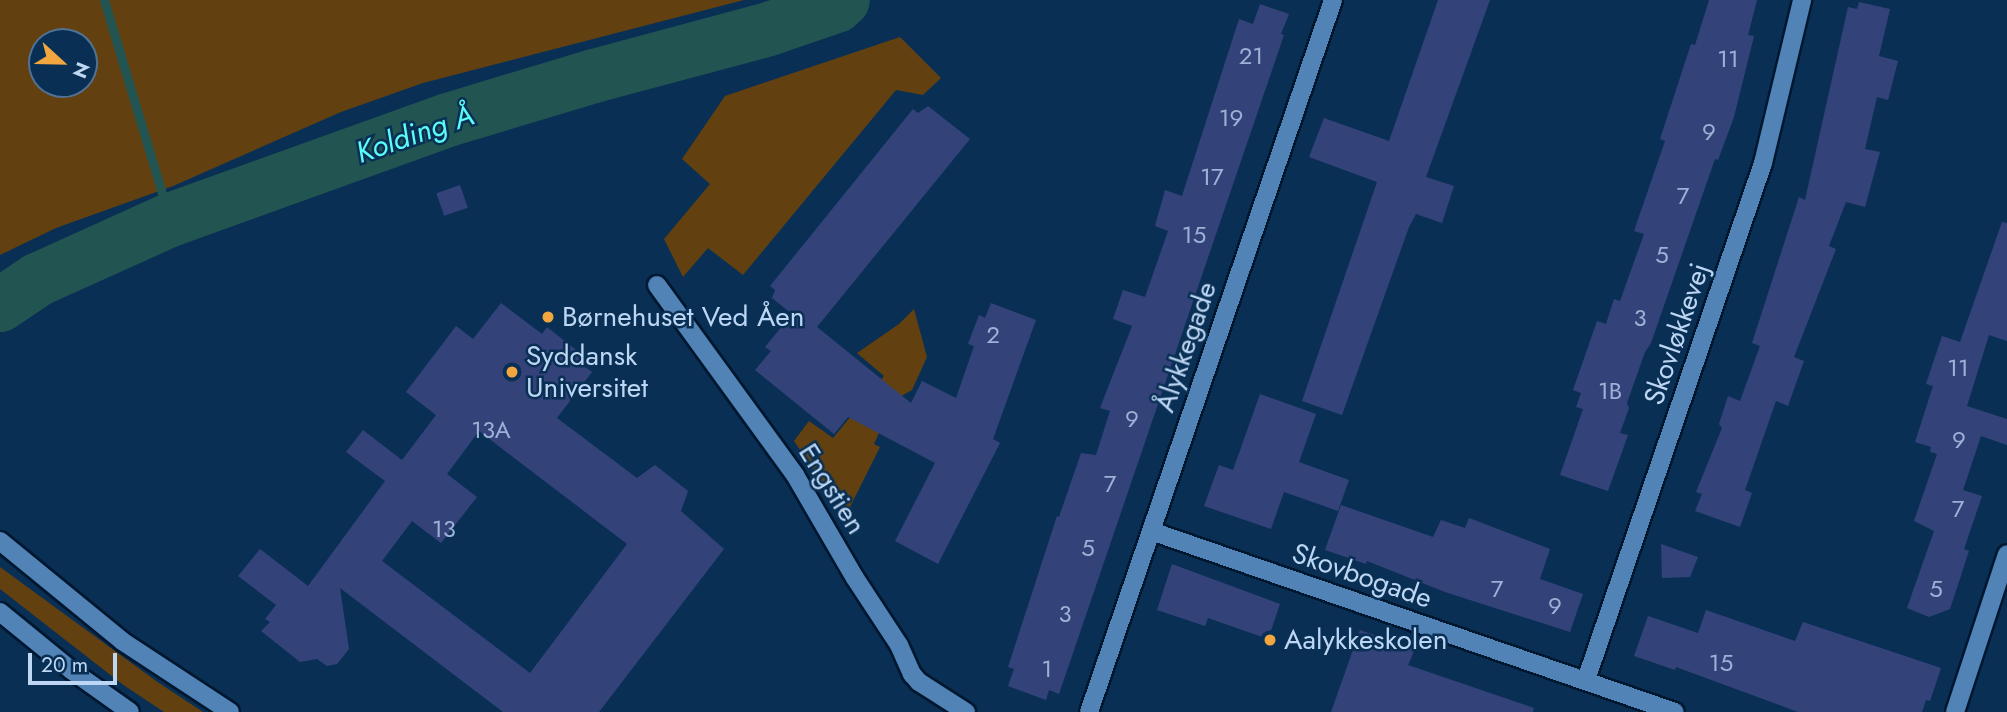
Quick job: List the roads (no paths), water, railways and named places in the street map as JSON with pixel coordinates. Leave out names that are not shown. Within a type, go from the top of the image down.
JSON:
[{"type":"street","name":"Ålykkegade","points":[[1089,712],[1333,0]]},
{"type":"street","name":"Skovløkkevej","points":[[1586,680],[1763,163],[1802,0]]},
{"type":"street","name":"Engstien","points":[[657,285],[795,475],[855,578],[899,645],[912,674],[919,682],[967,712]]},
{"type":"street","name":"Skovbogade","points":[[1151,531],[1675,712]]},
{"type":"street","points":[[0,541],[122,641],[230,712]]},
{"type":"street","points":[[1955,712],[2007,554]]},
{"type":"street","points":[[0,612],[71,670],[130,712]]},
{"type":"waterway","points":[[104,0],[170,220]]},
{"type":"waterway","name":"Kolding Å","points":[[0,305],[37,280],[170,220],[448,120],[594,76],[769,29],[836,6],[843,0]]},
{"type":"place","name":"Børnehuset Ved Åen","points":[[548,317]]},
{"type":"place","name":"Syddansk Universitet","points":[[512,372]]},
{"type":"place","name":"Aalykkeskolen","points":[[1270,640]]}]
